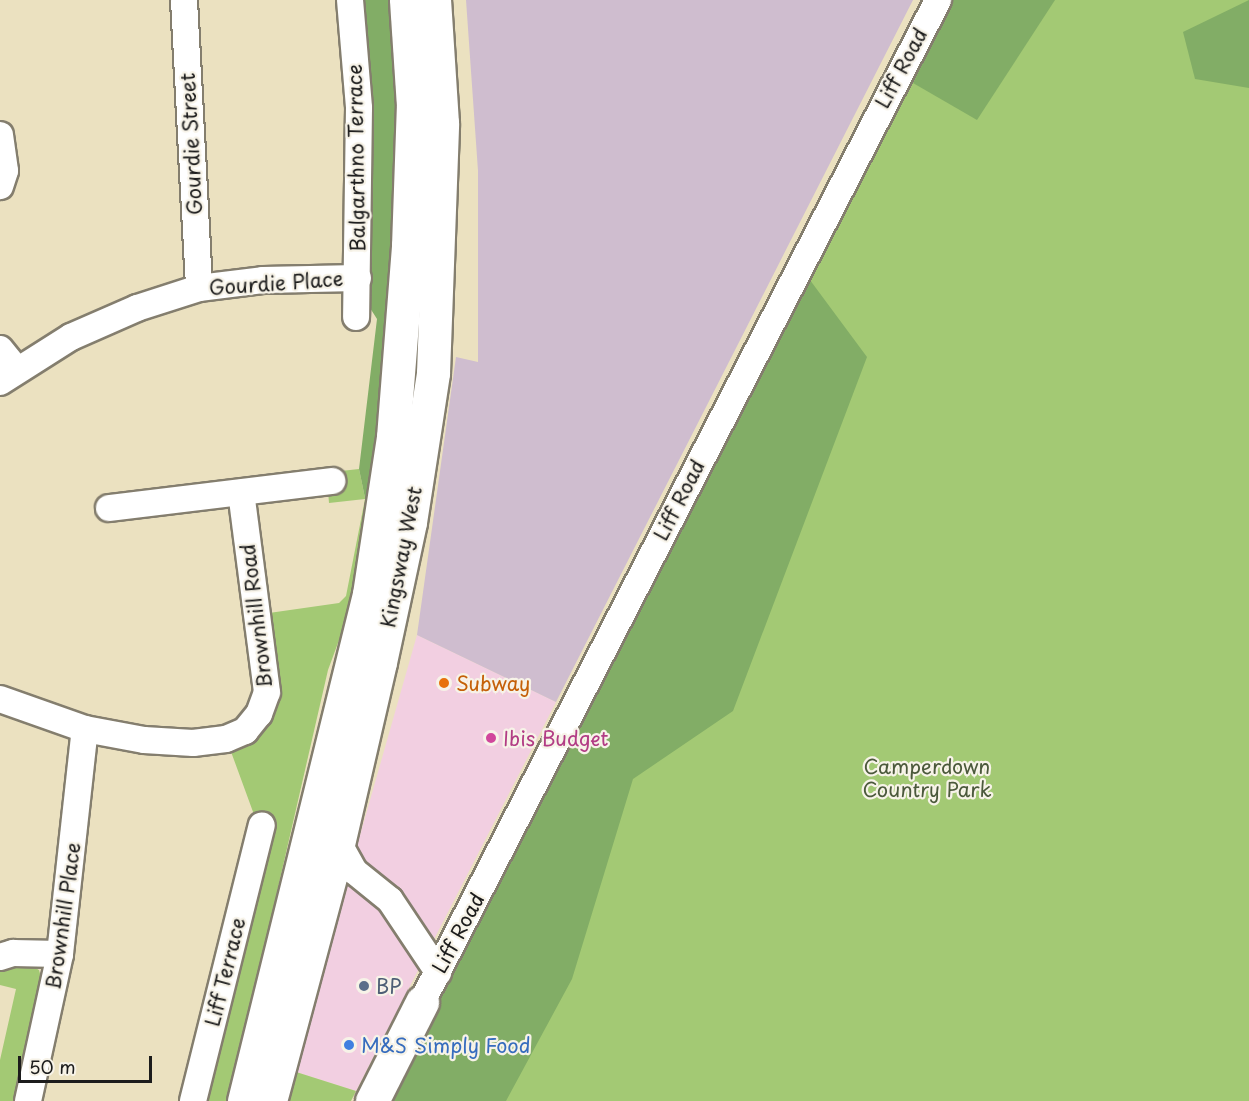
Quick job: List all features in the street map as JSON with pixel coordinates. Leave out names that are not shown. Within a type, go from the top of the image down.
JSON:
[{"type":"highway","name":"Kingsway West","points":[[244,1101],[369,594],[393,437],[408,246],[413,106],[406,0]]},
{"type":"highway","name":"Kingsway West","points":[[270,1101],[338,842],[410,522],[433,373],[442,123],[434,0]]},
{"type":"highway","points":[[372,1101],[422,1002]]},
{"type":"street","name":"Gourdie Street","points":[[184,0],[199,288]]},
{"type":"street","name":"Balgarthno Terrace","points":[[350,0],[359,108],[356,317]]},
{"type":"street","name":"Liff Road","points":[[422,1002],[938,0]]},
{"type":"street","points":[[0,135],[5,171],[0,186]]},
{"type":"street","name":"Gourdie Place","points":[[8,375],[71,337],[115,317],[199,288],[263,280],[358,278]]},
{"type":"street","points":[[0,349],[8,375]]},
{"type":"street","points":[[109,508],[332,481]]},
{"type":"street","name":"Brownhill Road","points":[[0,699],[85,729],[144,740],[193,743],[226,739],[245,731],[259,714],[267,692],[241,493]]},
{"type":"street","name":"Brownhill Place","points":[[28,1101],[60,954],[85,729]]},
{"type":"street","name":"Liff Terrace","points":[[193,1101],[253,835]]},
{"type":"street","points":[[338,842],[354,871],[390,900],[438,972]]},
{"type":"street","points":[[0,957],[13,953],[60,954]]},
{"type":"shaded area","points":[[466,0],[913,0],[556,702],[417,635],[456,357],[478,362],[478,171]]},
{"type":"shaded area","points":[[417,635],[556,702],[356,1091],[293,1071]]},
{"type":"green space","points":[[357,0],[391,0],[397,107],[397,246],[373,499],[365,498],[359,469],[377,319],[365,300]]},
{"type":"green space","name":"Camperdown Country Park","points":[[939,0],[1249,0],[1249,1101],[384,1101]]},
{"type":"green space","points":[[953,0],[1055,0],[977,120],[913,83]]},
{"type":"green space","points":[[1249,0],[1249,88],[1195,79],[1183,32]]},
{"type":"green space","points":[[807,276],[867,357],[733,711],[633,779],[572,979],[506,1101],[383,1101]]},
{"type":"green space","points":[[359,469],[365,498],[373,499],[352,605],[328,670],[229,1101],[201,1101],[256,820],[230,749],[256,737],[273,716],[279,695],[269,613],[339,603],[346,596],[365,499],[329,503],[328,491],[332,472]]},
{"type":"green space","points":[[30,965],[39,970],[42,981],[16,1101],[0,1101],[0,1060],[16,989],[0,985],[0,968]]},
{"type":"green space","points":[[293,1071],[356,1091],[351,1101],[285,1101]]},
{"type":"place","name":"Subway","points":[[444,683]]},
{"type":"place","name":"Ibis Budget","points":[[491,738]]},
{"type":"place","name":"BP","points":[[364,986]]},
{"type":"place","name":"M&S Simply Food","points":[[349,1045]]}]
